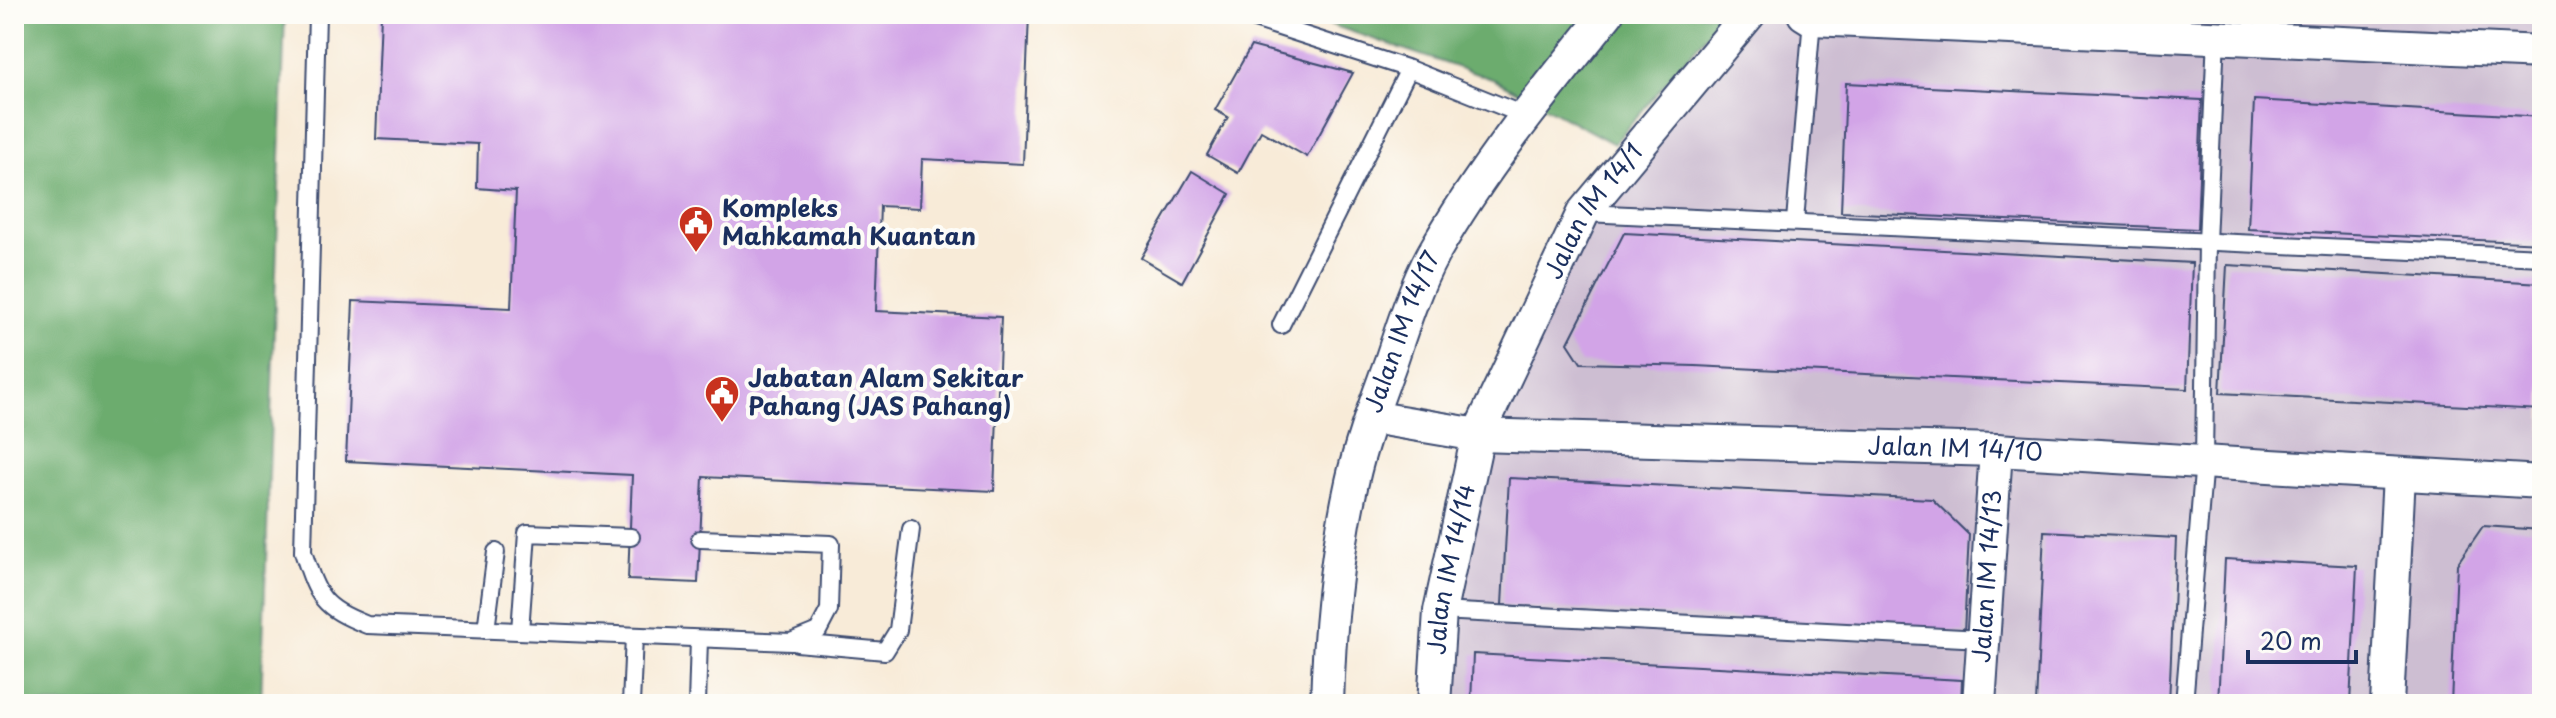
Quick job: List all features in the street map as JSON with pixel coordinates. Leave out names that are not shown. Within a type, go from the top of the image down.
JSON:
[{"type":"street","name":"Jalan IM 14/17","points":[[1327,704],[1337,571],[1352,481],[1407,314],[1432,257],[1464,205],[1526,116],[1607,14]]},
{"type":"street","name":"Jalan IM 14/1","points":[[1478,435],[1583,213],[1749,14]]},
{"type":"street","points":[[1808,17],[2541,52]]},
{"type":"street","name":"Jalan IM 14/10","points":[[1371,417],[1478,435],[1996,450],[2542,482]]},
{"type":"street","name":"Jalan IM 14/14","points":[[1434,704],[1440,611],[1478,435]]},
{"type":"street","name":"Jalan IM 14/13","points":[[1979,704],[1996,450]]},
{"type":"street","points":[[2387,704],[2399,475]]},
{"type":"lane","points":[[317,14],[303,552],[316,590],[339,614],[367,625],[791,642],[885,651],[898,630],[911,529]]},
{"type":"lane","points":[[1239,14],[1409,69],[1526,116]]},
{"type":"lane","points":[[1795,221],[1808,17]]},
{"type":"lane","points":[[2541,52],[2542,20]]},
{"type":"lane","points":[[2184,704],[2204,460],[2207,242],[2216,36]]},
{"type":"lane","points":[[1281,325],[1409,69]]},
{"type":"lane","points":[[1583,213],[2542,257]]},
{"type":"lane","points":[[520,631],[527,533],[631,537]]},
{"type":"lane","points":[[700,539],[831,544],[829,610],[818,631],[791,642]]},
{"type":"lane","points":[[486,630],[496,552]]},
{"type":"lane","points":[[1440,611],[1982,639]]},
{"type":"lane","points":[[631,704],[634,636]]},
{"type":"lane","points":[[697,704],[699,639]]},
{"type":"shaded area","points":[[1749,14],[2542,14],[2542,704],[1435,704],[1478,435],[1583,213]]},
{"type":"green space","points":[[14,14],[285,14],[261,704],[14,704]]},
{"type":"green space","points":[[1299,14],[1724,14],[1614,144],[1495,80]]},
{"type":"building","name":"Kompleks Mahkamah Kuantan","points":[[381,14],[1029,14],[1023,164],[922,159],[920,208],[880,206],[876,311],[1001,317],[994,491],[703,477],[698,583],[628,580],[632,475],[346,461],[353,301],[511,308],[516,191],[477,188],[478,144],[376,139]]},
{"type":"building","points":[[1251,46],[1353,73],[1307,157],[1261,131],[1238,173],[1207,155],[1228,117],[1215,110]]},
{"type":"building","points":[[1846,83],[2202,100],[2197,229],[1841,212]]},
{"type":"building","points":[[2254,100],[2542,117],[2542,243],[2248,229]]},
{"type":"building","points":[[1192,171],[1230,194],[1182,282],[1141,258]]},
{"type":"building","points":[[1624,233],[2192,263],[2187,389],[1581,363],[1568,343]]},
{"type":"building","points":[[2227,265],[2542,283],[2542,410],[2220,393]]},
{"type":"building","points":[[1509,478],[1932,499],[1969,535],[1964,632],[1502,605]]},
{"type":"building","points":[[2483,526],[2542,530],[2542,704],[2451,704],[2457,564]]},
{"type":"building","points":[[2044,531],[2176,538],[2169,704],[2036,704]]},
{"type":"building","points":[[2225,559],[2357,566],[2350,704],[2218,704]]},
{"type":"building","points":[[1473,654],[1962,680],[1961,704],[1471,704]]},
{"type":"place","name":"Kompleks Mahkamah Kuantan","points":[[696,254]]},
{"type":"place","name":"Jabatan Alam Sekitar Pahang (JAS Pahang)","points":[[722,424]]}]
